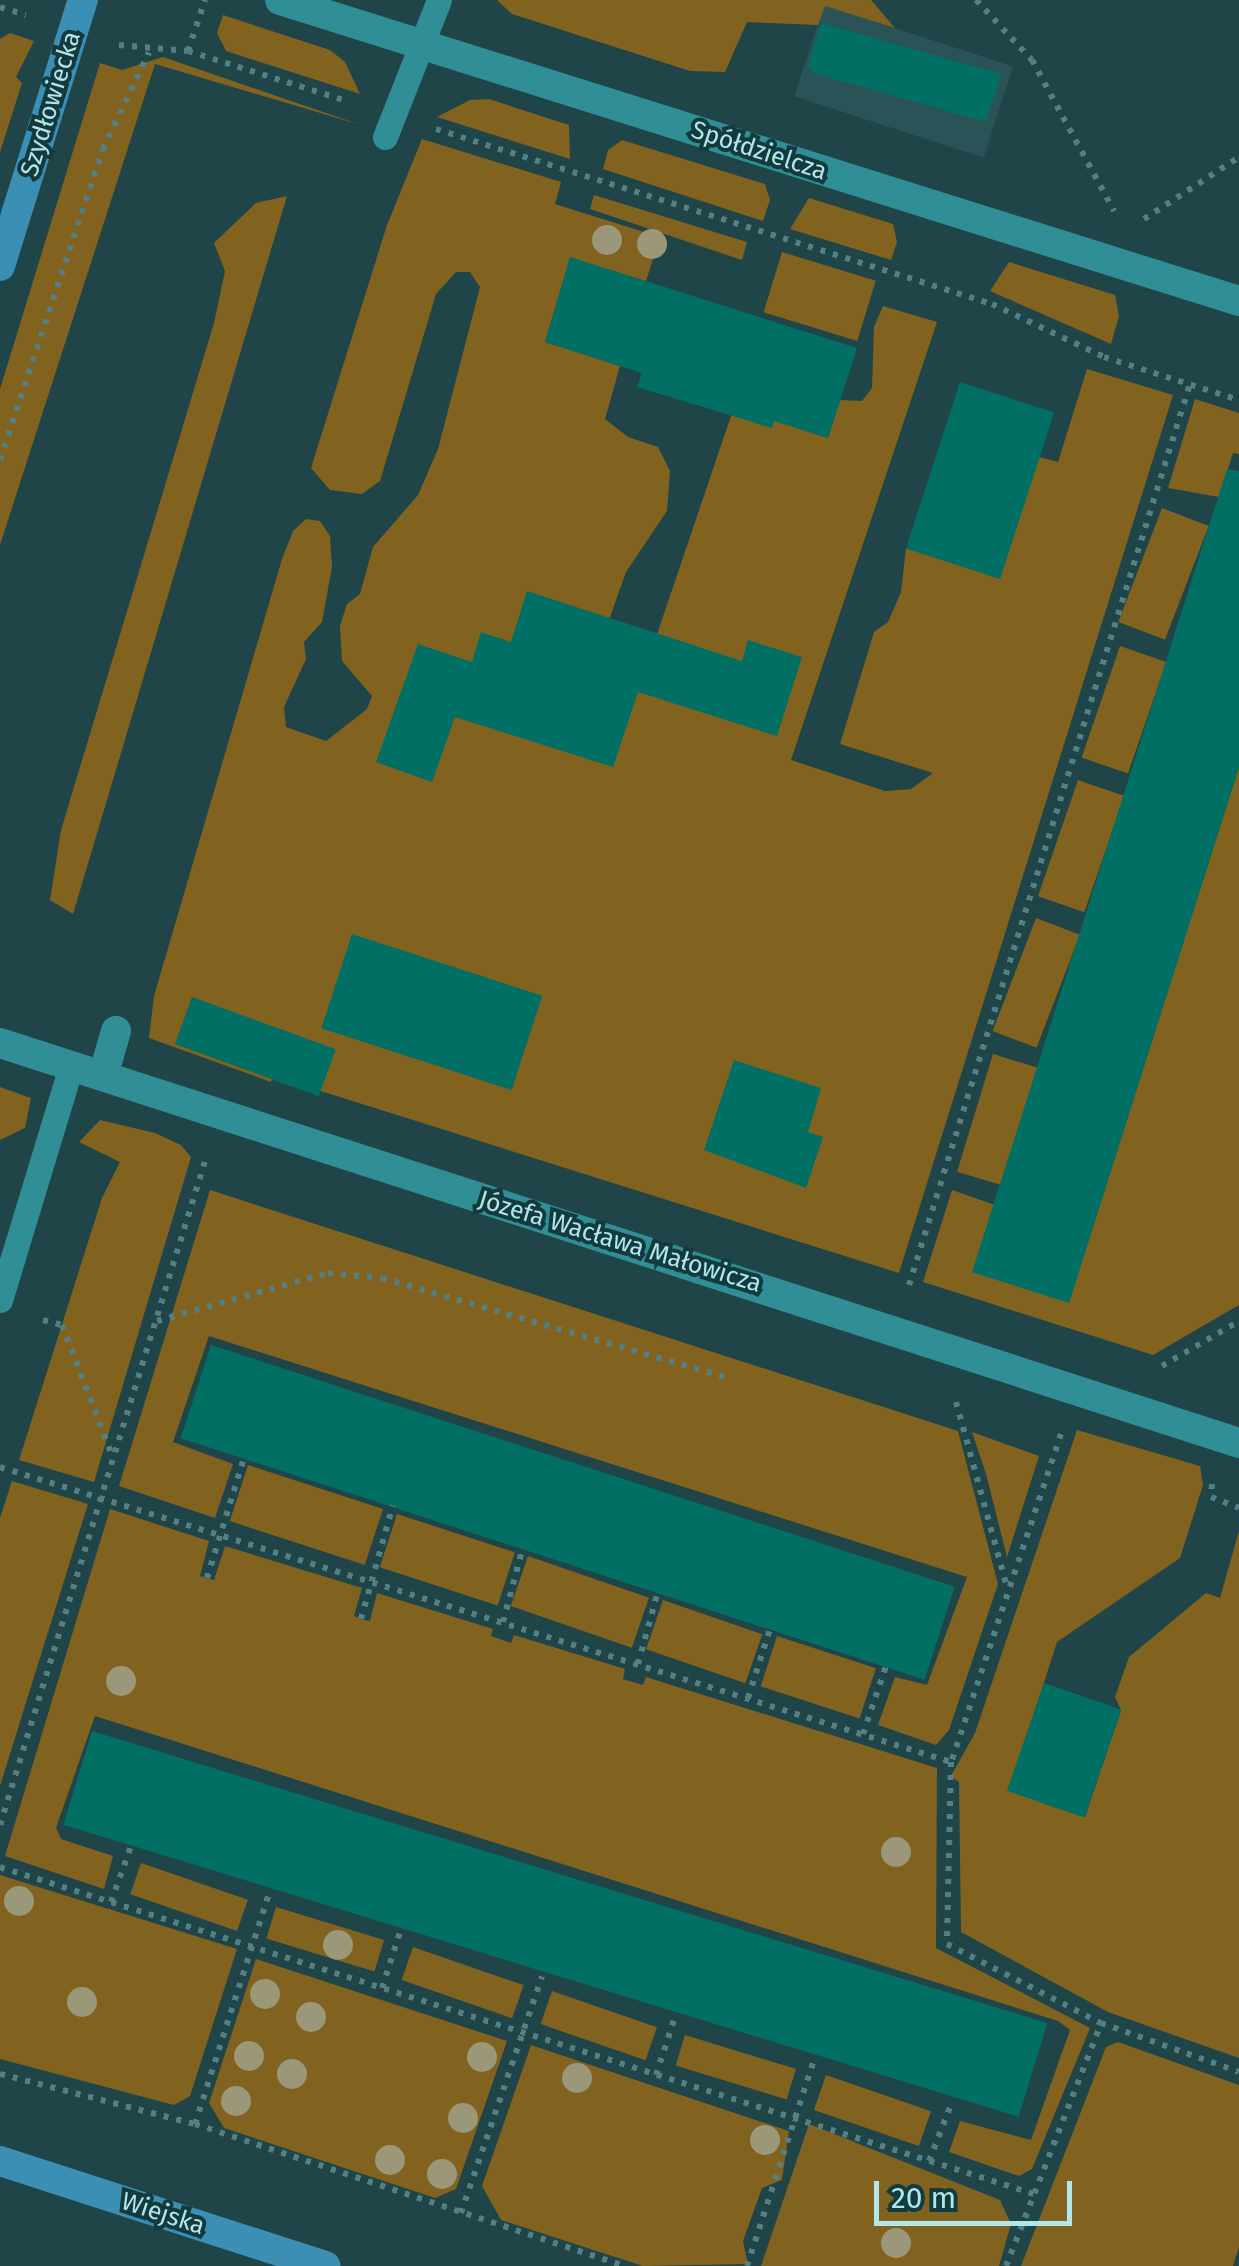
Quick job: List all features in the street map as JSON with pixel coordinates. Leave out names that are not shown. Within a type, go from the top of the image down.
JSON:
[{"type":"street","name":"Szydłowiecka","points":[[0,266],[84,0]]},
{"type":"street","name":"Spółdzielcza","points":[[280,0],[1239,301]]},
{"type":"street","points":[[103,1076],[116,1031]]},
{"type":"street","name":"Józefa Wacława Małowicza","points":[[0,1043],[1239,1444]]},
{"type":"street","name":"Wiejska","points":[[0,2162],[325,2266]]},
{"type":"lane","points":[[388,126],[424,46],[438,0]]},
{"type":"lane","points":[[0,1300],[70,1067]]},
{"type":"path","points":[[188,51],[205,0]]},
{"type":"path","points":[[976,0],[1032,60],[1117,218]]},
{"type":"path","points":[[0,6],[37,19]]},
{"type":"path","points":[[110,42],[150,51],[188,51],[388,126],[992,304],[1104,357],[1239,400]]},
{"type":"path","points":[[0,460],[102,150],[150,51]]},
{"type":"path","points":[[1136,224],[1239,157]]},
{"type":"path","points":[[908,1288],[1190,384]]},
{"type":"path","points":[[0,1825],[219,1114]]},
{"type":"path","points":[[156,1322],[227,1296],[328,1273],[382,1278],[729,1378]]},
{"type":"path","points":[[1154,1371],[1239,1321]]},
{"type":"path","points":[[62,1325],[113,1459]]},
{"type":"path","points":[[936,1344],[1008,1591]]},
{"type":"path","points":[[1076,1390],[950,1762],[947,1944],[1101,2022],[1239,2072]]},
{"type":"path","points":[[207,1578],[244,1458]]},
{"type":"path","points":[[0,1467],[950,1762]]},
{"type":"path","points":[[360,1619],[392,1505]]},
{"type":"path","points":[[503,1622],[522,1547]]},
{"type":"path","points":[[638,1664],[658,1591]]},
{"type":"path","points":[[748,1698],[771,1626]]},
{"type":"path","points":[[863,1734],[887,1663]]},
{"type":"path","points":[[111,1902],[131,1846]]},
{"type":"path","points":[[0,1867],[1034,2194]]},
{"type":"path","points":[[195,2124],[270,1890]]},
{"type":"path","points":[[382,1988],[400,1932]]},
{"type":"path","points":[[461,2213],[542,1976]]},
{"type":"path","points":[[656,2075],[675,2017]]},
{"type":"path","points":[[1006,2266],[1101,2022]]},
{"type":"path","points":[[748,2266],[814,2060]]},
{"type":"path","points":[[0,2074],[195,2124],[624,2266]]},
{"type":"path","points":[[929,2161],[952,2102]]},
{"type":"shaded area","points":[[497,0],[871,0],[895,28],[825,6],[818,25],[747,22],[725,72],[690,71],[512,14]]},
{"type":"shaded area","points":[[824,5],[1013,66],[984,158],[794,96]]},
{"type":"shaded area","points":[[223,15],[330,50],[345,62],[360,94],[226,51],[217,33]]},
{"type":"shaded area","points":[[10,33],[34,41],[16,77],[22,83],[0,152],[0,39]]},
{"type":"shaded area","points":[[163,57],[361,125],[155,64],[0,545],[0,389],[100,63],[122,70]]},
{"type":"shaded area","points":[[489,99],[569,125],[570,159],[437,117],[470,100]]},
{"type":"shaded area","points":[[422,139],[561,182],[555,204],[660,237],[646,281],[570,258],[545,342],[620,366],[605,419],[628,437],[658,447],[670,471],[667,511],[626,572],[582,696],[631,711],[734,407],[828,438],[840,400],[862,401],[872,388],[874,327],[883,306],[937,322],[791,760],[885,791],[911,789],[933,773],[840,744],[874,632],[888,622],[901,592],[906,548],[933,556],[1039,457],[1058,462],[1087,369],[1173,395],[899,1273],[273,1076],[271,1082],[149,1038],[154,996],[282,559],[293,531],[306,519],[320,521],[330,536],[332,567],[322,622],[304,642],[306,659],[284,707],[286,727],[326,741],[367,709],[372,696],[342,661],[340,626],[347,604],[360,594],[373,547],[418,495],[438,449],[480,287],[470,272],[456,272],[436,294],[380,481],[362,494],[330,490],[311,468],[387,225]]},
{"type":"shaded area","points":[[622,140],[765,184],[770,200],[763,221],[603,169],[608,150]]},
{"type":"shaded area","points":[[594,195],[747,242],[742,260],[590,209]]},
{"type":"shaded area","points":[[287,196],[73,914],[50,900],[61,830],[214,323],[225,271],[214,243],[256,203]]},
{"type":"shaded area","points":[[809,198],[893,224],[897,242],[891,260],[790,229]]},
{"type":"shaded area","points":[[782,252],[876,281],[857,341],[764,312]]},
{"type":"shaded area","points":[[1009,262],[1115,295],[1119,316],[1111,344],[990,291]]},
{"type":"shaded area","points":[[1195,399],[1239,413],[1239,454],[1233,453],[1219,497],[1168,488]]},
{"type":"shaded area","points":[[1162,508],[1209,526],[1165,640],[1118,622]]},
{"type":"shaded area","points":[[1120,646],[1166,662],[1128,774],[1082,758]]},
{"type":"shaded area","points":[[1239,767],[1239,1305],[1153,1355],[923,1282],[952,1190],[995,1205],[973,1272],[1069,1302]]},
{"type":"shaded area","points":[[1078,780],[1124,796],[1084,912],[1038,896]]},
{"type":"shaded area","points":[[1036,918],[1080,935],[1037,1048],[993,1031]]},
{"type":"shaded area","points":[[993,1054],[1038,1068],[1002,1185],[957,1172]]},
{"type":"shaded area","points":[[0,1087],[31,1098],[25,1128],[0,1140]]},
{"type":"shaded area","points":[[100,1120],[155,1133],[181,1145],[191,1157],[94,1482],[19,1460],[102,1198],[120,1162],[79,1142]]},
{"type":"shaded area","points":[[210,1190],[958,1431],[998,1584],[949,1730],[936,1745],[878,1725],[895,1677],[927,1685],[967,1577],[209,1336],[173,1442],[233,1464],[215,1518],[119,1486]]},
{"type":"shaded area","points":[[1077,1430],[1200,1466],[1203,1485],[1180,1558],[1057,1642],[1009,1791],[1085,1817],[1121,1710],[1115,1697],[1129,1657],[1206,1593],[1220,1598],[1239,1531],[1239,2058],[1108,2012],[961,1932],[959,1782],[951,1776],[975,1733]]},
{"type":"shaded area","points":[[972,1432],[1039,1456],[1007,1557],[986,1474]]},
{"type":"shaded area","points":[[248,1465],[383,1509],[365,1565],[230,1521]]},
{"type":"shaded area","points":[[12,1481],[88,1504],[0,1786],[0,1518]]},
{"type":"shaded area","points":[[110,1509],[209,1541],[200,1576],[214,1580],[225,1546],[362,1588],[354,1616],[361,1619],[370,1621],[377,1593],[493,1629],[491,1636],[511,1643],[514,1635],[625,1669],[623,1679],[643,1685],[646,1677],[937,1768],[936,1948],[1090,2028],[1032,2169],[1019,2176],[949,2152],[960,2121],[1031,2140],[1070,2030],[1058,2021],[95,1716],[56,1828],[61,1839],[113,1856],[104,1889],[5,1856]]},
{"type":"shaded area","points":[[397,1514],[515,1552],[498,1606],[380,1567]]},
{"type":"shaded area","points":[[528,1556],[649,1598],[632,1648],[511,1606]]},
{"type":"shaded area","points":[[663,1600],[762,1634],[745,1683],[646,1649]]},
{"type":"shaded area","points":[[777,1636],[876,1668],[860,1719],[761,1686]]},
{"type":"shaded area","points":[[141,1863],[248,1900],[237,1931],[130,1894]]},
{"type":"shaded area","points":[[0,1875],[237,1949],[190,2096],[174,2105],[0,2059]]},
{"type":"shaded area","points":[[276,1907],[384,1940],[374,1972],[266,1939]]},
{"type":"shaded area","points":[[413,1947],[524,1985],[512,2018],[402,1980]]},
{"type":"shaded area","points":[[256,1959],[507,2041],[456,2189],[435,2198],[224,2128],[209,2103]]},
{"type":"shaded area","points":[[552,1991],[657,2027],[646,2060],[541,2024]]},
{"type":"shaded area","points":[[685,2035],[796,2069],[787,2100],[676,2066]]},
{"type":"shaded area","points":[[1118,2042],[1239,2085],[1239,2247],[1233,2266],[1021,2266],[1106,2047]]},
{"type":"shaded area","points":[[531,2045],[789,2131],[782,2180],[762,2188],[743,2241],[748,2264],[643,2266],[501,2220],[482,2186]]},
{"type":"shaded area","points":[[826,2075],[931,2111],[919,2146],[814,2110]]},
{"type":"shaded area","points":[[809,2124],[1000,2200],[1011,2224],[999,2266],[761,2266]]},
{"type":"building","points":[[821,23],[1001,74],[986,122],[813,73],[808,66]]},
{"type":"building","points":[[570,257],[857,348],[828,438],[774,421],[772,428],[637,387],[642,373],[545,342]]},
{"type":"building","points":[[960,382],[1054,413],[1000,579],[906,548]]},
{"type":"building","points":[[1227,469],[1239,471],[1239,767],[1069,1303],[972,1272]]},
{"type":"building","points":[[527,591],[742,661],[748,640],[802,657],[777,736],[638,692],[613,767],[455,717],[432,782],[376,762],[418,644],[472,662],[481,632],[511,642]]},
{"type":"building","points":[[352,934],[542,996],[512,1090],[321,1028]]},
{"type":"building","points":[[192,997],[336,1049],[319,1096],[175,1044]]},
{"type":"building","points":[[734,1060],[821,1088],[808,1132],[823,1137],[806,1188],[704,1150]]},
{"type":"building","points":[[211,1345],[955,1587],[924,1680],[181,1438]]},
{"type":"building","points":[[1044,1683],[1122,1710],[1084,1817],[1007,1791]]},
{"type":"building","points":[[92,1731],[1047,2023],[1019,2117],[63,1825]]}]
